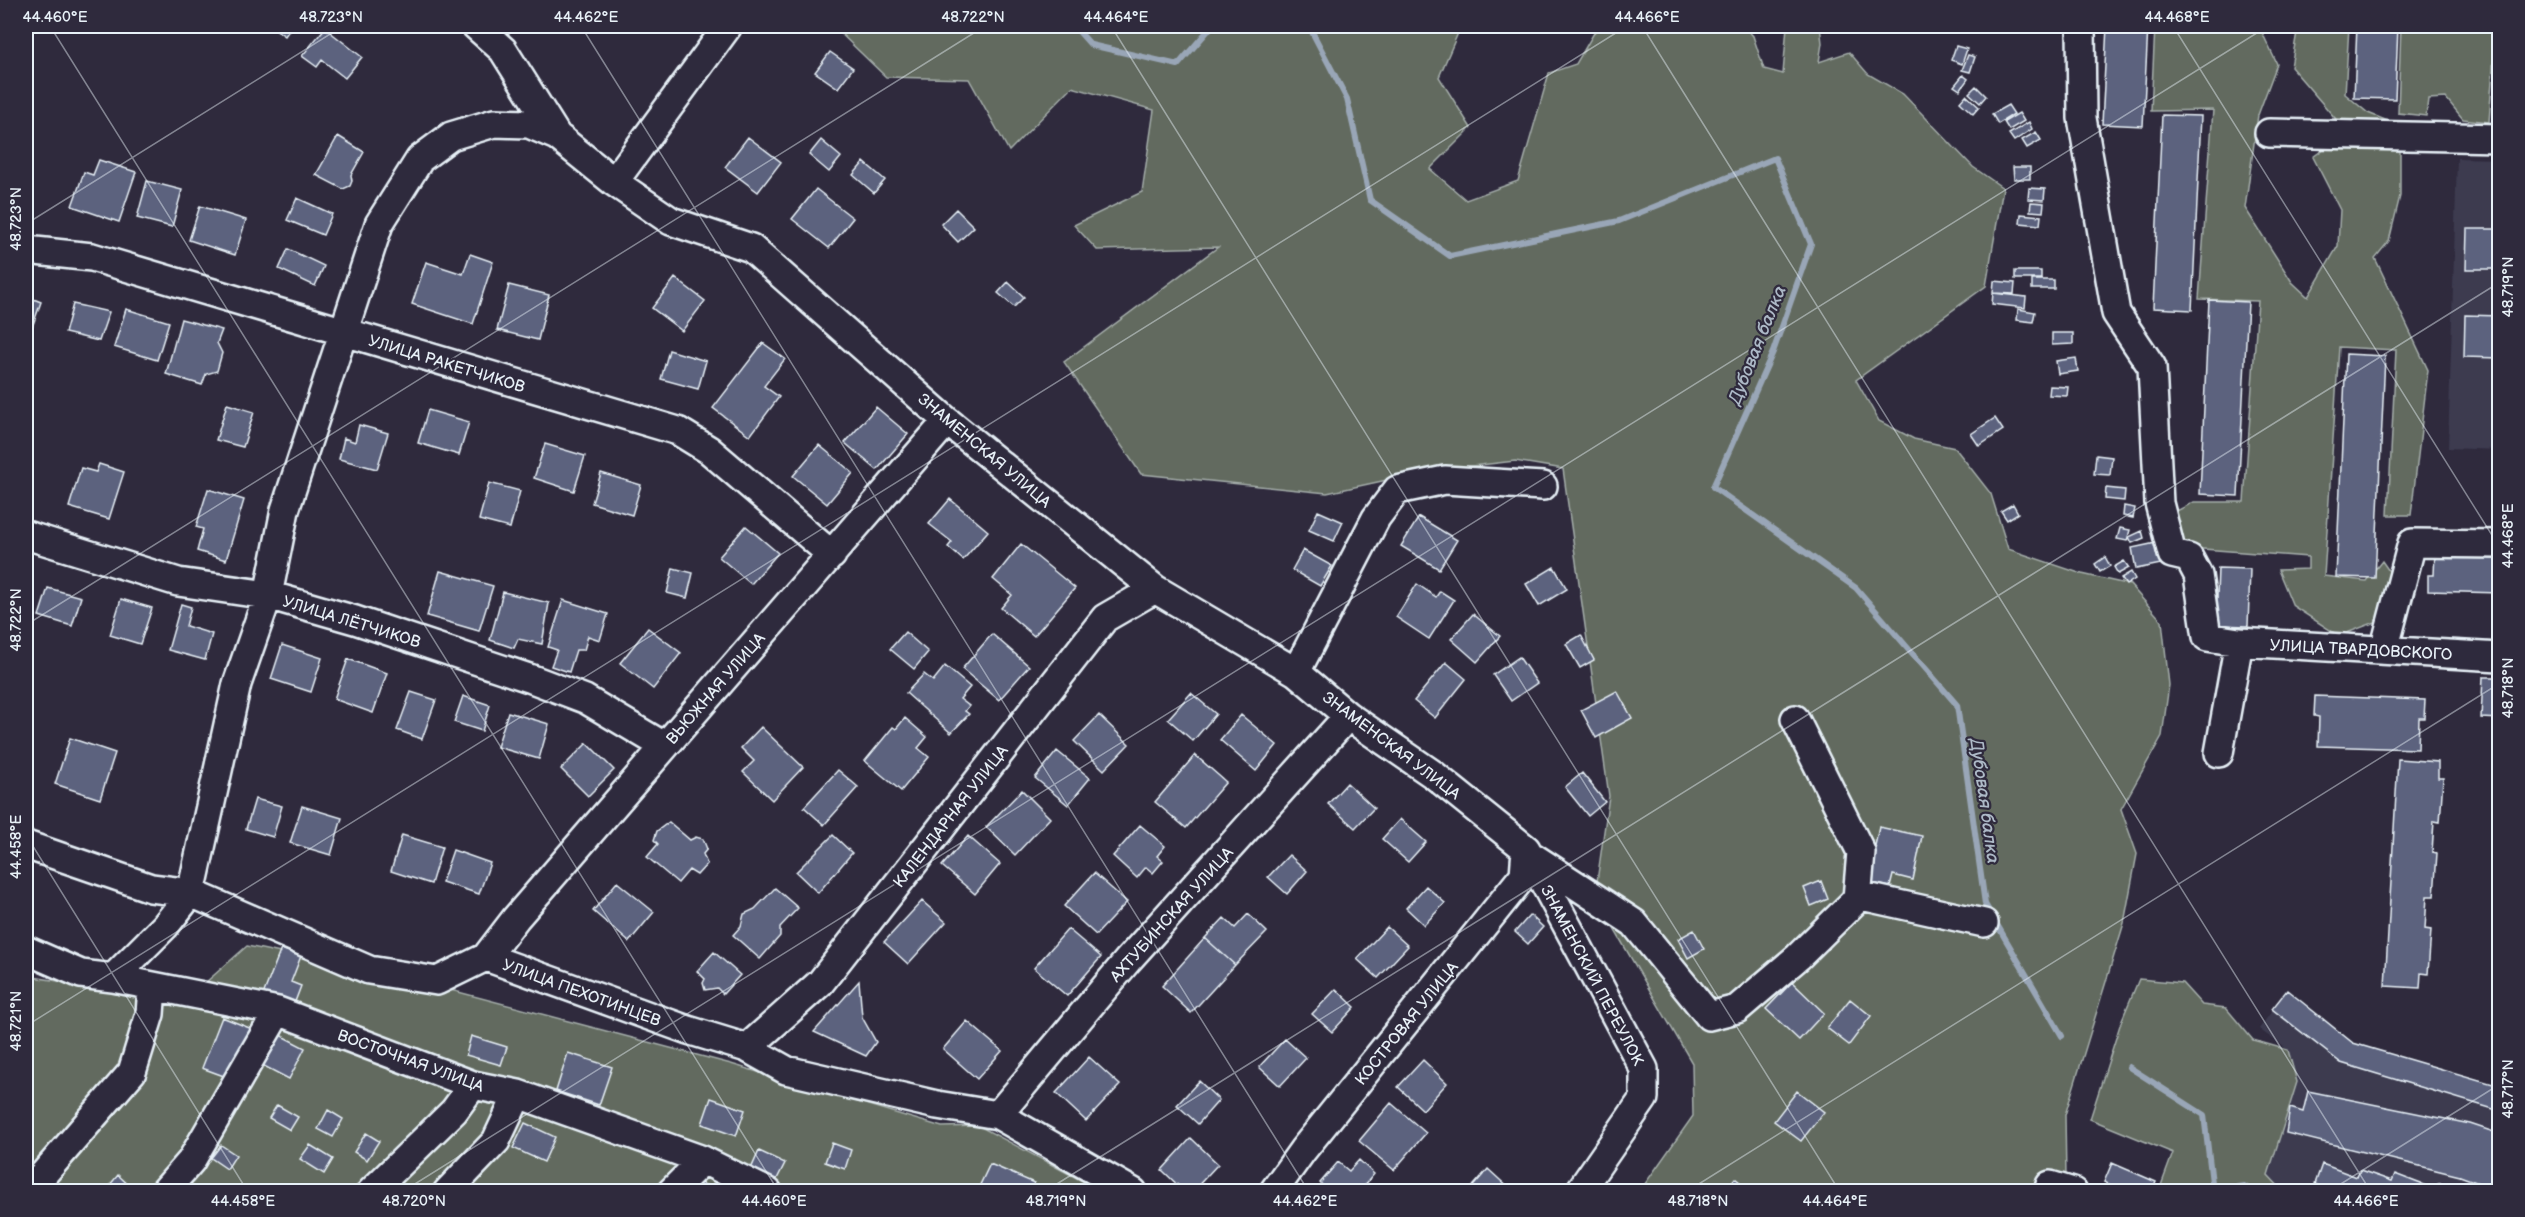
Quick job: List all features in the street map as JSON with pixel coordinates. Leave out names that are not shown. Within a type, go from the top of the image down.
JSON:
[{"type":"street","name":"ЗНАМЕНСКАЯ УЛИЦА","points":[[476,26],[503,50],[557,136],[615,182],[671,221],[752,248],[947,421],[1155,589],[1296,672],[1348,716],[1434,775],[1528,852],[1634,923],[1709,1016],[1737,1008],[1798,957],[1857,899],[1857,895]]},
{"type":"street","points":[[615,182],[728,26]]},
{"type":"street","points":[[2081,26],[2082,118],[2116,313],[2152,367],[2159,503],[2172,554],[2189,558],[2198,575],[2207,637],[2230,641],[2219,753]]},
{"type":"street","points":[[113,978],[165,926],[190,893],[237,684],[268,595],[285,510],[379,224],[420,159],[451,136],[494,123],[528,124],[557,136]]},
{"type":"street","points":[[2269,133],[2499,138]]},
{"type":"street","name":"УЛИЦА РАКЕТЧИКОВ","points":[[26,250],[92,256],[678,431],[709,450],[832,555]]},
{"type":"street","name":"ВЬЮЖНАЯ УЛИЦА","points":[[486,957],[516,918],[947,421]]},
{"type":"street","points":[[1296,672],[1376,518],[1397,490],[1445,480],[1543,486]]},
{"type":"street","name":"УЛИЦА ЛЁТЧИКОВ","points":[[26,535],[178,582],[268,595],[355,620],[585,699],[664,746]]},
{"type":"street","points":[[2384,650],[2412,543],[2499,544]]},
{"type":"street","name":"КАЛЕНДАРНАЯ УЛИЦА","points":[[747,1048],[821,982],[1105,618],[1155,589]]},
{"type":"street","name":"УЛИЦА ТВАРДОВСКОГО","points":[[2230,641],[2499,657]]},
{"type":"street","name":"АХТУБИНСКАЯ УЛИЦА","points":[[998,1115],[1128,960],[1348,716]]},
{"type":"street","points":[[1795,719],[1861,852],[1857,895],[1984,923]]},
{"type":"street","name":"УЛИЦА ПЕХОТИНЦЕВ","points":[[26,845],[151,888],[190,893],[369,970],[437,981],[486,957],[688,1030],[747,1048],[786,1070],[937,1105],[998,1115],[1133,1191]]},
{"type":"street","name":"КОСТРОВАЯ УЛИЦА","points":[[1273,1191],[1303,1150],[1524,875],[1528,852]]},
{"type":"street","name":"ЗНАМЕНСКИЙ ПЕРЕУЛОК","points":[[1528,852],[1644,1069],[1644,1098],[1579,1191]]},
{"type":"street","name":"ВОСТОЧНАЯ УЛИЦА","points":[[26,950],[81,974],[113,978],[279,1011],[472,1085],[518,1094],[703,1160],[768,1191]]},
{"type":"street","points":[[28,1191],[132,1072],[150,1014],[152,987]]},
{"type":"street","points":[[164,1191],[191,1161],[279,1011]]},
{"type":"street","points":[[370,1191],[454,1111],[472,1085]]},
{"type":"street","points":[[447,1191],[496,1141],[518,1094]]},
{"type":"street","points":[[671,1191],[703,1160]]},
{"type":"shaded area","points":[[833,26],[1461,26],[1439,77],[1471,128],[1430,169],[1466,200],[1518,181],[1549,73],[1576,64],[1598,26],[1744,26],[1753,36],[1764,69],[1783,74],[1787,26],[1820,26],[1822,43],[1819,62],[1849,52],[1868,74],[1903,94],[1973,167],[2003,188],[1986,286],[1856,380],[1879,421],[1914,439],[1955,448],[1991,494],[2008,549],[2082,574],[2130,585],[2162,621],[2169,685],[2162,736],[2121,809],[2137,854],[2124,923],[2065,1115],[2066,1179],[2096,1191],[1640,1191],[1693,1116],[1692,1063],[1595,896],[1609,796],[1563,469],[1515,461],[1428,471],[1327,493],[1141,474],[1064,362],[1218,247],[1097,250],[1074,225],[1142,192],[1154,110],[1072,87],[1009,151],[969,79],[886,77]]},
{"type":"shaded area","points":[[2155,26],[2259,26],[2277,64],[2258,115],[2245,208],[2292,282],[2308,297],[2338,246],[2340,210],[2313,157],[2347,132],[2291,67],[2298,26],[2349,26],[2345,94],[2368,113],[2400,126],[2400,196],[2389,241],[2375,258],[2428,370],[2411,515],[2388,515],[2396,350],[2339,347],[2324,576],[2366,581],[2382,561],[2398,584],[2394,615],[2339,636],[2293,606],[2278,570],[2308,569],[2308,557],[2177,547],[2165,517],[2194,502],[2244,502],[2258,301],[2199,299],[2213,110],[2151,111]]},
{"type":"shaded area","points":[[2401,26],[2496,26],[2489,122],[2463,119],[2446,98],[2428,99],[2426,116],[2398,113]]},
{"type":"shaded area","points":[[2457,158],[2499,159],[2499,450],[2448,448]]},
{"type":"shaded area","points":[[247,946],[424,983],[731,1064],[942,1127],[979,1126],[1101,1191],[26,1191],[26,976],[141,994],[205,983]]},
{"type":"shaded area","points":[[2139,979],[2182,983],[2202,1005],[2226,1008],[2253,1040],[2288,1050],[2297,1082],[2268,1175],[2283,1191],[2159,1191],[2173,1153],[2090,1119],[2121,1022]]},
{"type":"shaded area","points":[[2287,990],[2353,1043],[2499,1086],[2499,1191],[2283,1191],[2268,1175],[2297,1082],[2288,1050],[2259,1029]]},
{"type":"building","points":[[271,26],[292,26],[285,36]]},
{"type":"building","points":[[2107,26],[2148,26],[2143,126],[2102,124]]},
{"type":"building","points":[[2357,26],[2398,26],[2395,99],[2354,98]]},
{"type":"building","points":[[2498,26],[2500,26],[2500,98],[2495,98]]},
{"type":"building","points":[[325,28],[362,57],[345,78],[322,60],[317,67],[302,56]]},
{"type":"building","points":[[1956,46],[1967,49],[1962,64],[1951,60]]},
{"type":"building","points":[[830,52],[853,68],[838,88],[815,72]]},
{"type":"building","points":[[1968,55],[1975,57],[1970,72],[1962,70]]},
{"type":"building","points":[[1963,75],[1968,79],[1960,90],[1954,86]]},
{"type":"building","points":[[1976,86],[1986,96],[1980,103],[1969,93]]},
{"type":"building","points":[[1966,95],[1979,107],[1973,114],[1960,102]]},
{"type":"building","points":[[2008,105],[2014,114],[1998,124],[1992,114]]},
{"type":"building","points":[[2019,113],[2024,121],[2009,130],[2004,122]]},
{"type":"building","points":[[2162,115],[2201,116],[2192,310],[2153,308]]},
{"type":"building","points":[[2029,122],[2032,129],[2014,141],[2009,134]]},
{"type":"building","points":[[2036,132],[2041,140],[2027,148],[2022,140]]},
{"type":"building","points":[[338,136],[364,152],[351,175],[350,186],[343,189],[316,175]]},
{"type":"building","points":[[748,137],[781,162],[758,192],[725,167]]},
{"type":"building","points":[[821,140],[841,157],[829,172],[809,155]]},
{"type":"building","points":[[99,160],[136,172],[119,222],[72,206],[84,172],[93,175]]},
{"type":"building","points":[[864,162],[885,180],[874,193],[853,175]]},
{"type":"building","points":[[2013,167],[2030,167],[2030,179],[2014,179]]},
{"type":"building","points":[[147,181],[182,190],[172,227],[137,218]]},
{"type":"building","points":[[2029,188],[2045,189],[2044,200],[2028,199]]},
{"type":"building","points":[[816,189],[853,218],[829,248],[792,219]]},
{"type":"building","points":[[297,198],[332,214],[323,235],[287,220]]},
{"type":"building","points":[[2031,202],[2044,203],[2043,212],[2030,211]]},
{"type":"building","points":[[200,206],[246,220],[235,255],[189,240]]},
{"type":"building","points":[[956,209],[974,227],[958,242],[941,224]]},
{"type":"building","points":[[2021,214],[2041,216],[2040,225],[2020,223]]},
{"type":"building","points":[[2467,229],[2500,229],[2500,269],[2466,269]]},
{"type":"building","points":[[288,249],[324,266],[315,286],[279,269]]},
{"type":"building","points":[[470,254],[493,262],[473,324],[412,304],[426,262],[463,274]]},
{"type":"building","points":[[2015,271],[2041,271],[2041,279],[2015,279]]},
{"type":"building","points":[[675,278],[705,301],[682,331],[652,308]]},
{"type":"building","points":[[2032,280],[2054,280],[2054,289],[2032,289]]},
{"type":"building","points":[[1994,281],[2015,283],[2014,294],[1993,293]]},
{"type":"building","points":[[1008,282],[1024,297],[1014,307],[998,293]]},
{"type":"building","points":[[509,285],[549,295],[538,340],[497,330]]},
{"type":"building","points":[[1993,293],[2026,297],[2025,308],[1992,304]]},
{"type":"building","points":[[26,296],[41,302],[30,333],[26,331]]},
{"type":"building","points":[[2209,300],[2248,302],[2238,496],[2200,494]]},
{"type":"building","points":[[73,304],[109,312],[99,341],[65,333]]},
{"type":"building","points":[[126,309],[169,322],[157,360],[114,347]]},
{"type":"building","points":[[2018,309],[2035,312],[2033,322],[2017,320]]},
{"type":"building","points":[[2465,315],[2500,316],[2500,358],[2464,357]]},
{"type":"building","points":[[181,319],[222,330],[217,343],[222,353],[217,371],[206,374],[202,385],[166,374]]},
{"type":"building","points":[[2052,333],[2073,333],[2073,344],[2052,345]]},
{"type":"building","points":[[763,343],[785,359],[764,386],[779,397],[750,436],[713,408]]},
{"type":"building","points":[[669,350],[706,361],[698,389],[661,379]]},
{"type":"building","points":[[2346,354],[2385,356],[2375,578],[2336,577]]},
{"type":"building","points":[[2076,358],[2078,371],[2058,374],[2056,361]]},
{"type":"building","points":[[2050,386],[2068,387],[2067,396],[2049,395]]},
{"type":"building","points":[[227,404],[254,412],[243,447],[216,440]]},
{"type":"building","points":[[876,407],[908,434],[877,470],[845,443]]},
{"type":"building","points":[[428,410],[469,422],[459,455],[418,443]]},
{"type":"building","points":[[1995,418],[2003,430],[1979,446],[1971,434]]},
{"type":"building","points":[[359,425],[388,433],[377,469],[339,459],[344,438],[355,442]]},
{"type":"building","points":[[545,444],[585,456],[574,491],[534,478]]},
{"type":"building","points":[[819,445],[853,473],[827,504],[793,476]]},
{"type":"building","points":[[2096,455],[2112,457],[2110,475],[2094,474]]},
{"type":"building","points":[[99,464],[124,472],[109,519],[69,507],[81,468],[96,472]]},
{"type":"building","points":[[601,473],[641,485],[632,515],[592,503]]},
{"type":"building","points":[[489,483],[520,491],[510,528],[479,520]]},
{"type":"building","points":[[2106,488],[2125,490],[2124,501],[2105,499]]},
{"type":"building","points":[[208,489],[244,500],[226,560],[197,551],[203,529],[196,527]]},
{"type":"building","points":[[950,499],[988,531],[963,560],[948,547],[952,542],[929,524]]},
{"type":"building","points":[[2013,504],[2018,513],[2007,520],[2001,511]]},
{"type":"building","points":[[2124,506],[2135,508],[2133,518],[2123,516]]},
{"type":"building","points":[[1318,511],[1343,522],[1334,541],[1309,530]]},
{"type":"building","points":[[1419,517],[1457,540],[1439,569],[1401,546]]},
{"type":"building","points":[[746,526],[778,553],[751,584],[719,557]]},
{"type":"building","points":[[2120,528],[2130,530],[2127,541],[2117,539]]},
{"type":"building","points":[[2142,531],[2144,538],[2132,543],[2129,537]]},
{"type":"building","points":[[2156,543],[2161,564],[2136,569],[2132,548]]},
{"type":"building","points":[[1021,544],[1075,588],[1034,636],[1001,608],[1012,595],[993,579]]},
{"type":"building","points":[[1303,550],[1332,566],[1320,586],[1292,570]]},
{"type":"building","points":[[2435,552],[2500,554],[2500,593],[2428,591],[2428,575],[2434,575]]},
{"type":"building","points":[[2105,557],[2110,566],[2100,572],[2095,564]]},
{"type":"building","points":[[2124,561],[2129,568],[2118,574],[2114,567]]},
{"type":"building","points":[[1554,567],[1567,589],[1539,606],[1526,584]]},
{"type":"building","points":[[673,568],[693,573],[687,598],[667,593]]},
{"type":"building","points":[[2218,568],[2250,569],[2248,626],[2216,625]]},
{"type":"building","points":[[440,571],[493,586],[479,631],[427,616]]},
{"type":"building","points":[[2131,572],[2135,579],[2126,585],[2121,578]]},
{"type":"building","points":[[1417,584],[1436,597],[1440,591],[1454,600],[1429,639],[1396,617]]},
{"type":"building","points":[[48,588],[81,597],[72,626],[39,616]]},
{"type":"building","points":[[503,592],[549,603],[542,644],[518,639],[514,648],[490,640]]},
{"type":"building","points":[[121,599],[152,608],[140,644],[110,635]]},
{"type":"building","points":[[563,600],[608,614],[600,640],[588,636],[584,650],[576,650],[569,672],[551,666],[557,650],[548,647]]},
{"type":"building","points":[[181,604],[191,607],[186,626],[212,634],[205,660],[168,650]]},
{"type":"building","points":[[1473,614],[1500,636],[1477,662],[1451,639]]},
{"type":"building","points":[[648,628],[681,653],[653,689],[620,663]]},
{"type":"building","points":[[905,632],[928,652],[914,669],[890,649]]},
{"type":"building","points":[[992,634],[1029,666],[999,700],[962,669]]},
{"type":"building","points":[[1581,635],[1594,660],[1580,668],[1566,644]]},
{"type":"building","points":[[282,645],[322,658],[311,692],[271,679]]},
{"type":"building","points":[[1519,657],[1537,683],[1511,701],[1493,675]]},
{"type":"building","points":[[348,659],[387,673],[373,713],[334,699]]},
{"type":"building","points":[[1446,662],[1466,679],[1435,718],[1414,701]]},
{"type":"building","points":[[945,666],[970,687],[960,699],[969,706],[965,711],[969,714],[951,733],[906,693],[924,674],[933,681]]},
{"type":"building","points":[[2483,677],[2500,677],[2500,719],[2481,718]]},
{"type":"building","points":[[1617,691],[1632,718],[1596,738],[1581,710]]},
{"type":"building","points":[[411,692],[436,700],[422,739],[397,730]]},
{"type":"building","points":[[1191,693],[1216,714],[1193,741],[1168,719]]},
{"type":"building","points":[[463,696],[490,705],[482,731],[454,722]]},
{"type":"building","points":[[2315,696],[2425,700],[2424,718],[2419,718],[2418,749],[2318,746],[2319,717],[2314,716]]},
{"type":"building","points":[[508,712],[549,724],[539,759],[497,747]]},
{"type":"building","points":[[1099,715],[1129,744],[1104,770],[1074,741]]},
{"type":"building","points":[[1241,715],[1277,745],[1256,771],[1220,740]]},
{"type":"building","points":[[905,718],[927,737],[918,748],[929,757],[901,791],[865,761],[893,727],[896,729]]},
{"type":"building","points":[[761,727],[803,767],[772,800],[743,772],[754,761],[741,748]]},
{"type":"building","points":[[70,738],[115,753],[100,799],[55,784]]},
{"type":"building","points":[[587,743],[614,770],[588,796],[561,769]]},
{"type":"building","points":[[1057,751],[1090,778],[1068,805],[1035,778]]},
{"type":"building","points":[[1195,755],[1226,782],[1186,828],[1155,802]]},
{"type":"building","points":[[2398,759],[2438,762],[2438,778],[2443,778],[2440,822],[2434,821],[2432,852],[2437,853],[2434,896],[2427,896],[2425,929],[2431,930],[2428,974],[2421,973],[2420,988],[2385,986]]},
{"type":"building","points":[[838,770],[858,787],[824,825],[804,807]]},
{"type":"building","points":[[1582,773],[1605,802],[1588,816],[1565,787]]},
{"type":"building","points":[[1347,783],[1374,808],[1355,828],[1328,804]]},
{"type":"building","points":[[1022,790],[1050,818],[1015,855],[986,827]]},
{"type":"building","points":[[255,799],[282,806],[273,837],[246,829]]},
{"type":"building","points":[[302,806],[342,818],[331,855],[290,843]]},
{"type":"building","points":[[1400,819],[1426,842],[1408,862],[1382,839]]},
{"type":"building","points":[[669,822],[690,840],[696,837],[703,839],[707,849],[703,854],[707,864],[697,875],[689,870],[678,883],[647,857],[658,844],[654,840],[657,831]]},
{"type":"building","points":[[1140,825],[1165,846],[1157,856],[1163,861],[1153,873],[1146,867],[1137,878],[1113,856]]},
{"type":"building","points":[[1879,827],[1922,836],[1913,880],[1893,875],[1890,887],[1877,884],[1875,897],[1867,868],[1870,869]]},
{"type":"building","points":[[402,835],[442,847],[431,884],[391,871]]},
{"type":"building","points":[[833,835],[852,853],[818,893],[796,872]]},
{"type":"building","points":[[968,836],[1000,864],[975,894],[942,866]]},
{"type":"building","points":[[453,850],[490,863],[479,894],[442,882]]},
{"type":"building","points":[[1289,855],[1307,871],[1287,894],[1268,877]]},
{"type":"building","points":[[1094,873],[1127,902],[1096,935],[1064,906]]},
{"type":"building","points":[[1821,881],[1828,899],[1811,906],[1804,888]]},
{"type":"building","points":[[617,882],[654,912],[629,942],[593,911]]},
{"type":"building","points":[[1426,886],[1445,903],[1424,925],[1406,908]]},
{"type":"building","points":[[775,888],[798,908],[780,927],[780,936],[760,959],[733,935],[741,926],[744,914],[755,909]]},
{"type":"building","points":[[922,901],[946,922],[908,964],[884,942]]},
{"type":"building","points":[[1248,914],[1267,932],[1235,965],[1205,938],[1224,918],[1235,928]]},
{"type":"building","points":[[1530,915],[1543,927],[1528,944],[1515,932]]},
{"type":"building","points":[[1387,927],[1408,946],[1378,978],[1357,959]]},
{"type":"building","points":[[1068,929],[1101,957],[1067,996],[1034,968]]},
{"type":"building","points":[[1694,930],[1704,949],[1688,958],[1678,939]]},
{"type":"building","points":[[1205,938],[1235,965],[1191,1013],[1162,986]]},
{"type":"building","points":[[281,949],[301,956],[291,982],[301,986],[293,1007],[263,995]]},
{"type":"building","points":[[714,952],[740,975],[723,994],[717,988],[705,990],[703,983],[705,979],[697,971]]},
{"type":"building","points":[[859,981],[862,1017],[876,1042],[866,1056],[814,1032]]},
{"type":"building","points":[[1792,982],[1824,1013],[1799,1040],[1766,1009]]},
{"type":"building","points":[[1336,989],[1355,1007],[1332,1032],[1312,1014]]},
{"type":"building","points":[[2287,990],[2353,1043],[2500,1086],[2500,1111],[2341,1063],[2272,1009]]},
{"type":"building","points":[[1850,999],[1871,1016],[1849,1045],[1827,1028]]},
{"type":"building","points":[[222,1017],[252,1029],[232,1079],[202,1068]]},
{"type":"building","points":[[967,1021],[1002,1051],[977,1079],[943,1049]]},
{"type":"building","points":[[278,1034],[305,1048],[289,1079],[262,1065]]},
{"type":"building","points":[[471,1036],[507,1047],[501,1065],[466,1055]]},
{"type":"building","points":[[1285,1039],[1306,1058],[1280,1086],[1259,1067]]},
{"type":"building","points":[[568,1053],[612,1067],[599,1105],[556,1091]]},
{"type":"building","points":[[1089,1057],[1120,1085],[1086,1121],[1056,1093]]},
{"type":"building","points":[[1423,1060],[1447,1083],[1423,1110],[1398,1087]]},
{"type":"building","points":[[1199,1081],[1219,1100],[1198,1124],[1177,1105]]},
{"type":"building","points":[[1797,1091],[1824,1112],[1801,1141],[1774,1121]]},
{"type":"building","points":[[2308,1091],[2470,1124],[2500,1134],[2500,1191],[2460,1176],[2286,1133],[2290,1108],[2303,1112]]},
{"type":"building","points":[[711,1098],[745,1110],[736,1136],[702,1124]]},
{"type":"building","points":[[1391,1103],[1426,1133],[1394,1170],[1359,1141]]},
{"type":"building","points":[[277,1105],[298,1117],[290,1130],[269,1118]]},
{"type":"building","points":[[328,1110],[343,1119],[333,1137],[318,1129]]},
{"type":"building","points":[[525,1123],[555,1137],[544,1162],[513,1148]]},
{"type":"building","points":[[366,1133],[379,1141],[367,1160],[354,1152]]},
{"type":"building","points":[[1191,1138],[1218,1164],[1192,1192],[1185,1192],[1162,1170]]},
{"type":"building","points":[[832,1143],[851,1150],[845,1169],[825,1162]]},
{"type":"building","points":[[221,1145],[236,1155],[227,1169],[211,1158]]},
{"type":"building","points":[[310,1145],[333,1159],[324,1174],[300,1159]]},
{"type":"building","points":[[759,1151],[785,1163],[776,1181],[751,1169]]},
{"type":"building","points":[[1359,1160],[1374,1174],[1359,1192],[1329,1192],[1320,1183],[1338,1162],[1349,1171]]},
{"type":"building","points":[[2112,1163],[2156,1182],[2152,1192],[2126,1192],[2104,1182]]},
{"type":"building","points":[[990,1164],[1034,1183],[1030,1192],[983,1192],[978,1189]]},
{"type":"building","points":[[2322,1164],[2357,1177],[2360,1170],[2392,1181],[2395,1174],[2434,1189],[2439,1183],[2456,1192],[2330,1192],[2315,1184]]},
{"type":"building","points":[[1488,1169],[1512,1191],[1468,1192]]},
{"type":"building","points":[[118,1175],[136,1192],[104,1192]]},
{"type":"building","points":[[1735,1178],[1752,1192],[1724,1192]]},
{"type":"building","points":[[697,1182],[717,1189],[717,1192],[694,1192]]},
{"type":"waterway","name":"Дубовая балка","points":[[1074,26],[1091,45],[1178,65],[1212,26]]},
{"type":"waterway","name":"Дубовая балка","points":[[1309,26],[1347,99],[1370,200],[1450,256],[1619,221],[1775,158],[1811,244],[1773,352],[1713,487],[1856,588],[1957,705],[1985,904],[2062,1036]]},
{"type":"waterway","name":"Дубовая балка","points":[[2129,1067],[2204,1115],[2213,1191],[2244,1186],[2253,1192]]}]
